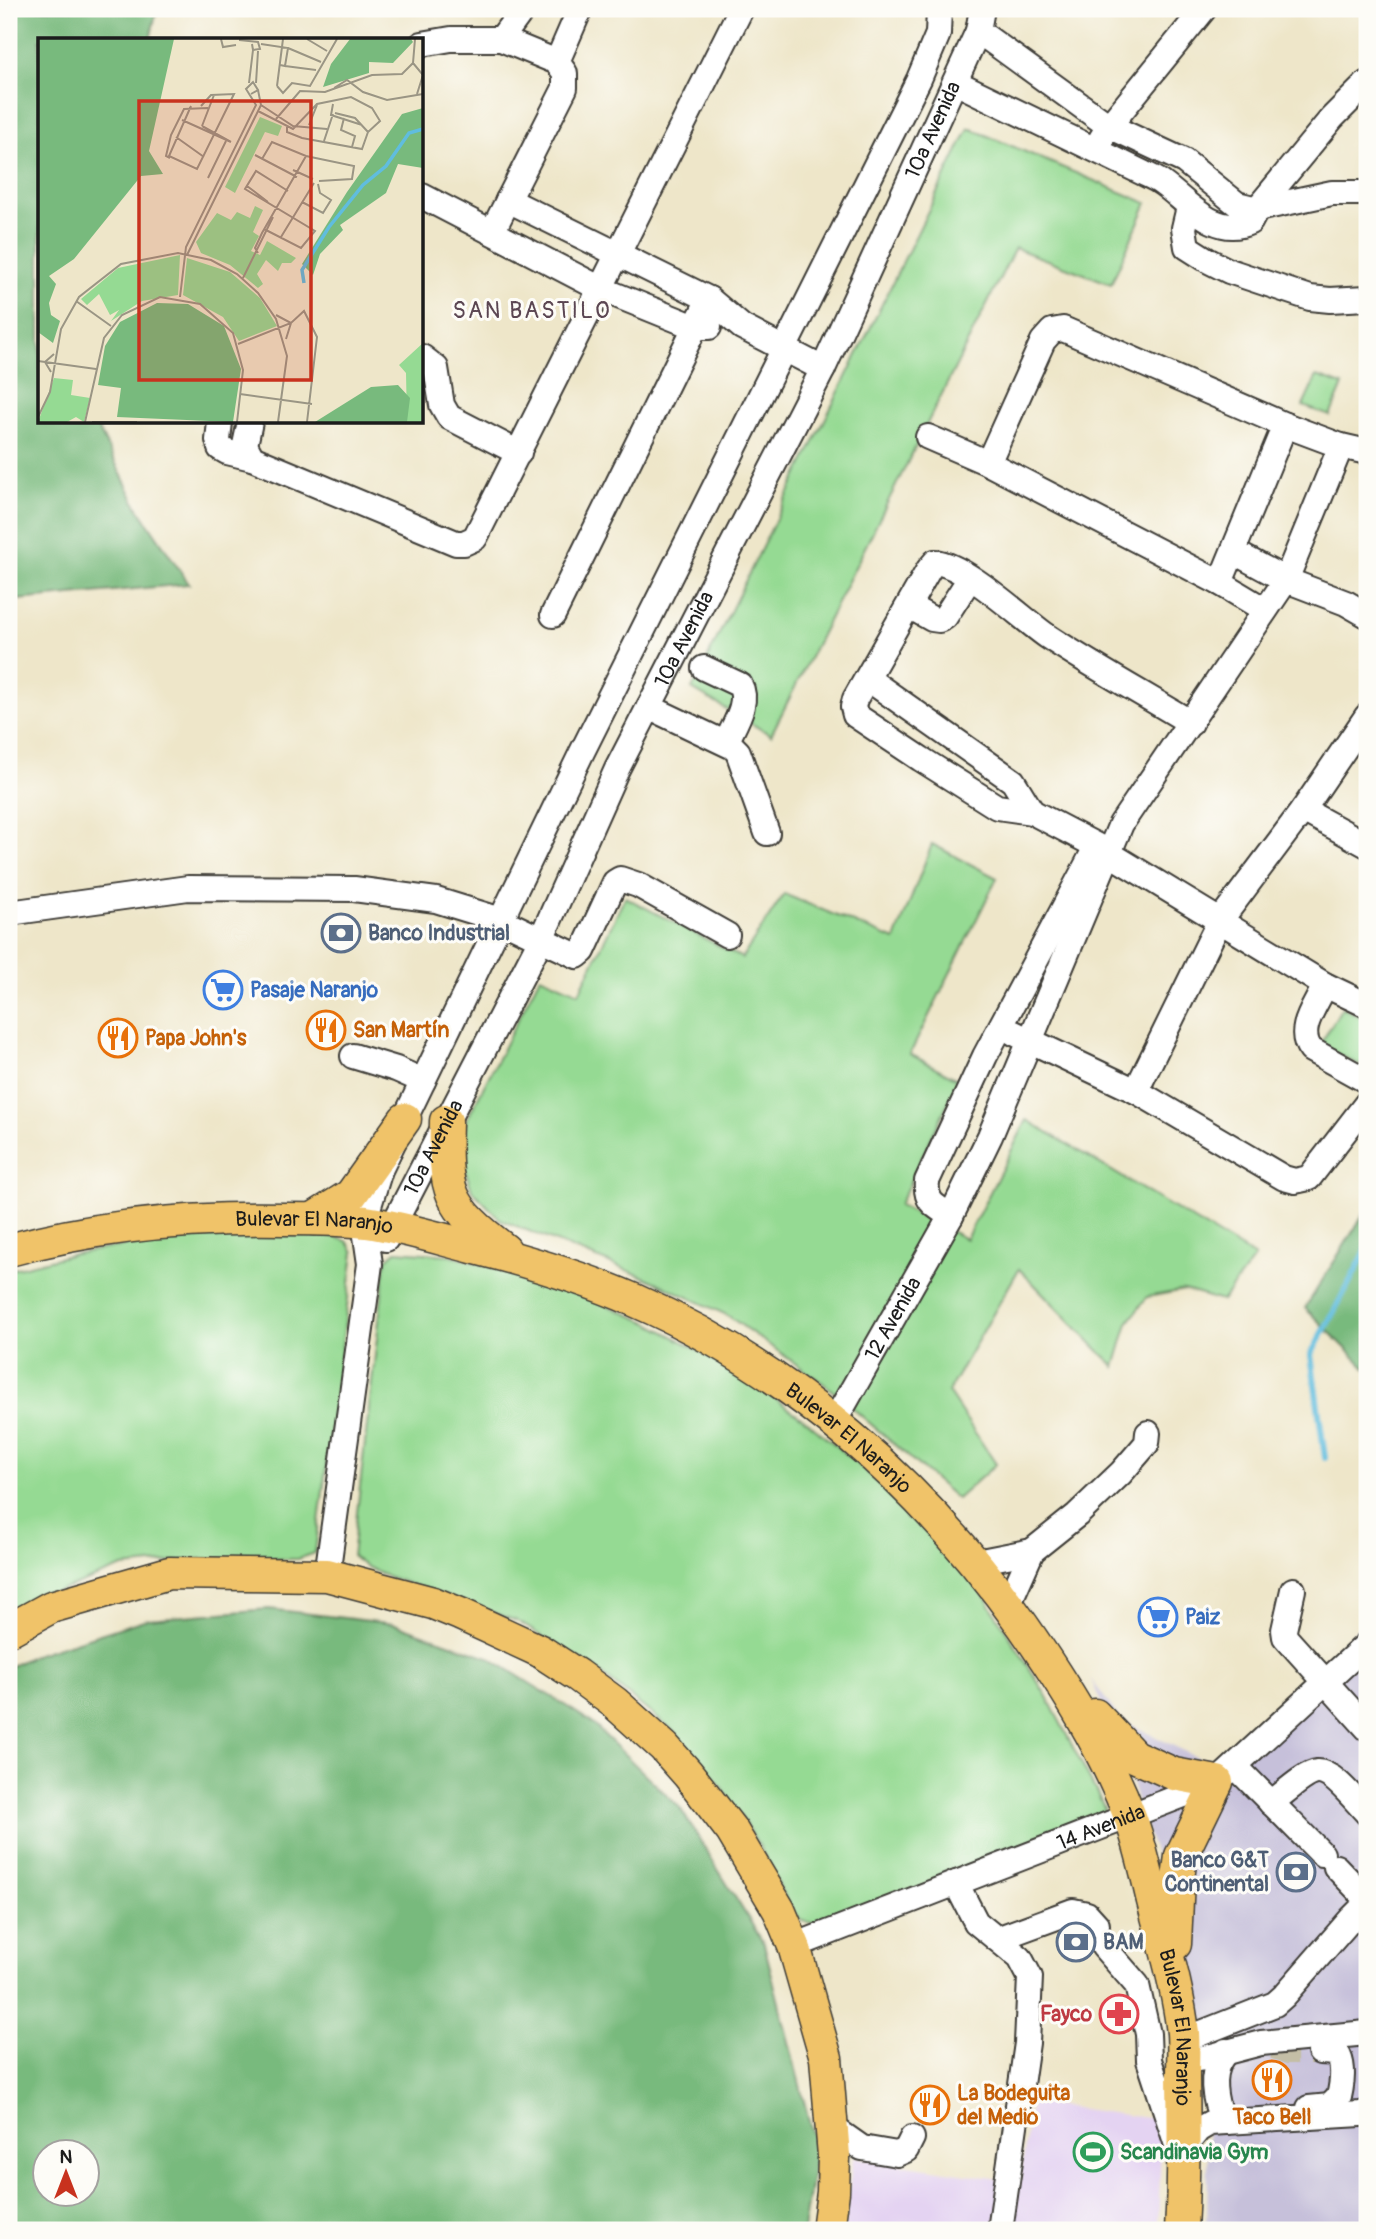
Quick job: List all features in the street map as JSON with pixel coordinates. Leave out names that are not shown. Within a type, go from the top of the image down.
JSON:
[{"type":"main road","points":[[313,1219],[351,1195],[415,1098]]},
{"type":"main road","points":[[446,1121],[446,1174],[457,1205],[472,1225],[514,1257]]},
{"type":"main road","name":"Bulevar El Naranjo","points":[[14,1244],[173,1220],[313,1219],[378,1224],[514,1257],[634,1300],[733,1352],[834,1422],[918,1497],[976,1562],[1052,1668],[1098,1744],[1130,1815],[1173,1977],[1183,2051],[1185,2157],[1181,2230]]},
{"type":"main road","points":[[9,1630],[51,1607],[169,1573],[327,1575],[433,1603],[487,1625],[559,1663],[615,1703],[664,1747],[711,1802],[779,1910],[794,1946],[826,2059],[832,2127],[833,2192],[828,2230]]},
{"type":"main road","points":[[1052,1668],[1134,1756],[1174,1774],[1227,1775],[1187,1843],[1179,1867],[1173,1977]]},
{"type":"street","points":[[501,39],[523,9]]},
{"type":"street","points":[[557,61],[580,9]]},
{"type":"street","points":[[220,424],[220,448],[252,458],[456,543],[470,542],[479,533],[741,9]]},
{"type":"street","name":"10a Avenida","points":[[327,1575],[370,1264],[378,1224],[380,1170],[582,752],[919,79],[939,34],[939,9]]},
{"type":"street","points":[[1096,149],[1109,126],[1204,9]]},
{"type":"street","points":[[980,20],[1109,126],[1184,161],[1237,204],[1257,209],[1332,193],[1367,193]]},
{"type":"street","name":"10a Avenida","points":[[378,1224],[412,1184],[541,939],[617,769],[823,369],[955,82],[980,20]]},
{"type":"street","points":[[424,44],[451,39],[501,39],[557,61],[565,73],[565,88],[492,232]]},
{"type":"street","points":[[955,82],[1143,173],[1219,225],[1233,227],[1250,222],[1257,209],[1332,118],[1367,83]]},
{"type":"street","points":[[1143,173],[1153,164],[1156,148]]},
{"type":"street","points":[[424,197],[601,289],[695,327],[742,327]]},
{"type":"street","points":[[508,200],[709,299],[742,327],[823,369]]},
{"type":"street","points":[[1189,206],[1184,228],[1187,247],[1209,261],[1229,271],[1310,298],[1367,298]]},
{"type":"street","points":[[553,615],[709,299]]},
{"type":"street","points":[[988,463],[1043,341],[1052,331],[1063,329],[1285,425],[1341,446],[1367,452]]},
{"type":"street","points":[[424,358],[436,368],[442,405],[449,417],[519,453]]},
{"type":"street","points":[[250,424],[245,445],[252,458]]},
{"type":"street","points":[[1220,583],[1285,425]]},
{"type":"street","points":[[928,437],[988,463],[1220,583],[1265,610]]},
{"type":"street","points":[[951,1216],[933,1205],[926,1194],[927,1181],[985,1056],[1103,850],[1286,580],[1341,446]]},
{"type":"street","points":[[1234,552],[1286,580],[1346,603],[1367,615]]},
{"type":"street","points":[[1191,723],[1046,635],[970,578],[944,563],[934,562],[855,699],[853,707],[855,715],[997,807],[1032,812],[1103,850],[1325,985],[1367,1004]]},
{"type":"street","points":[[909,606],[939,620],[945,617],[970,578]]},
{"type":"street","points":[[704,668],[743,689],[743,705],[726,743]]},
{"type":"street","points":[[868,679],[1013,781],[1032,812]]},
{"type":"street","points":[[649,707],[726,743],[738,752],[767,833]]},
{"type":"street","points":[[1136,1091],[1219,922],[1303,810],[1367,716]]},
{"type":"street","points":[[582,752],[617,769]]},
{"type":"street","points":[[1303,810],[1367,845]]},
{"type":"street","name":"12 Avenida","points":[[834,1422],[951,1216],[990,1136],[1103,850]]},
{"type":"street","points":[[9,913],[188,888],[354,888],[436,900],[501,920],[571,956],[581,954],[615,882],[620,879],[638,885],[727,935]]},
{"type":"street","points":[[1325,985],[1303,1032],[1304,1042],[1311,1050],[1367,1081]]},
{"type":"street","points":[[1001,1027],[1136,1091],[1284,1178],[1295,1181],[1308,1178],[1367,1103]]},
{"type":"street","points":[[985,1056],[1017,1071]]},
{"type":"street","points":[[352,1061],[396,1069],[415,1098]]},
{"type":"street","points":[[1008,1605],[1032,1551],[1077,1515],[1121,1473],[1147,1443],[1148,1433]]},
{"type":"street","points":[[976,1562],[1032,1551]]},
{"type":"street","points":[[1293,1590],[1284,1630],[1285,1637],[1367,1728]]},
{"type":"street","name":"14 Avenida","points":[[794,1946],[1227,1775],[1367,1644]]},
{"type":"street","points":[[1271,1803],[1308,1775],[1317,1772],[1335,1780],[1367,1813]]},
{"type":"street","points":[[1183,2051],[1275,2004],[1359,1912],[1365,1892],[1329,1861],[1271,1803],[1227,1775]]},
{"type":"street","points":[[956,1883],[976,1922],[1020,1958],[1030,1977],[1027,2043],[1000,2230]]},
{"type":"street","points":[[997,1939],[1073,1912],[1087,1914],[1137,1985],[1148,2034],[1149,2060],[1185,2157]]},
{"type":"street","points":[[1183,2051],[1204,2058],[1226,2051],[1367,2033]]},
{"type":"street","points":[[1226,2051],[1218,2062],[1215,2078],[1217,2110],[1226,2122]]},
{"type":"street","points":[[1290,2119],[1308,2108],[1330,2106],[1339,2097],[1342,2083],[1340,2057],[1337,2053],[1320,2052]]},
{"type":"street","points":[[1185,2157],[1204,2125],[1361,2115],[1367,2112]]},
{"type":"street","points":[[832,2127],[862,2148],[897,2154],[906,2150],[912,2138]]},
{"type":"shaded area","points":[[1367,1620],[1367,2230],[1207,2230],[1208,2148],[1200,2017],[1162,1876],[1120,1747],[1091,1679],[1120,1719],[1212,1765]]},
{"type":"shaded area","points":[[1031,2102],[1162,2120],[1158,2230],[844,2230],[853,2157],[1020,2182]]},
{"type":"green space","points":[[9,9],[157,9],[150,38],[38,38],[38,424],[96,424],[138,508],[189,584],[17,600],[9,608]]},
{"type":"green space","points":[[969,128],[1147,203],[1111,284],[1015,248],[771,735],[692,689]]},
{"type":"green space","points":[[1317,376],[1343,385],[1330,416],[1303,406]]},
{"type":"green space","points":[[932,844],[997,878],[910,1054],[959,1080],[899,1205],[966,1239],[1027,1120],[1255,1257],[1222,1301],[1185,1290],[1147,1297],[1128,1323],[1115,1367],[1019,1269],[948,1392],[996,1464],[957,1499],[827,1386],[727,1315],[649,1279],[501,1220],[472,1190],[462,1161],[461,1131],[540,976],[579,993],[625,897],[742,958],[784,894],[895,940]]},
{"type":"green space","points":[[1342,1007],[1367,1020],[1367,1069],[1320,1045]]},
{"type":"green space","points":[[1367,1209],[1367,1369],[1305,1308]]},
{"type":"green space","points":[[189,1235],[329,1235],[347,1241],[354,1252],[315,1553],[298,1559],[201,1559],[123,1567],[9,1610],[9,1270],[74,1254]]},
{"type":"green space","points":[[396,1251],[450,1255],[570,1290],[649,1323],[733,1369],[808,1422],[900,1500],[972,1576],[1046,1695],[1104,1807],[1103,1816],[828,1925],[802,1921],[791,1910],[759,1845],[719,1783],[672,1730],[595,1669],[517,1621],[381,1574],[352,1556],[386,1260]]},
{"type":"green space","points":[[269,1609],[395,1624],[488,1657],[590,1721],[680,1808],[764,1944],[816,2148],[803,2230],[9,2230],[9,1667],[34,1655],[147,1619]]},
{"type":"waterway","points":[[1325,1458],[1311,1355],[1367,1249]]},
{"type":"tunnel","points":[[1274,2047],[1289,2052],[1320,2052]]},
{"type":"place","name":"Banco Industrial","points":[[341,933]]},
{"type":"place","name":"Pasaje Naranjo","points":[[223,990]]},
{"type":"place","name":"San Martín","points":[[326,1030]]},
{"type":"place","name":"Papa John's","points":[[118,1038]]},
{"type":"place","name":"Paiz","points":[[1158,1617]]},
{"type":"place","name":"Banco G&T Continental","points":[[1296,1872]]},
{"type":"place","name":"BAM","points":[[1076,1942]]},
{"type":"place","name":"Fayco","points":[[1119,2014]]},
{"type":"place","name":"Taco Bell","points":[[1272,2080]]},
{"type":"place","name":"La Bodeguita del Medio","points":[[930,2105]]},
{"type":"place","name":"Scandinavia Gym","points":[[1093,2152]]},
{"type":"district","name":"SAN BASTILO","points":[[532,310]]}]
